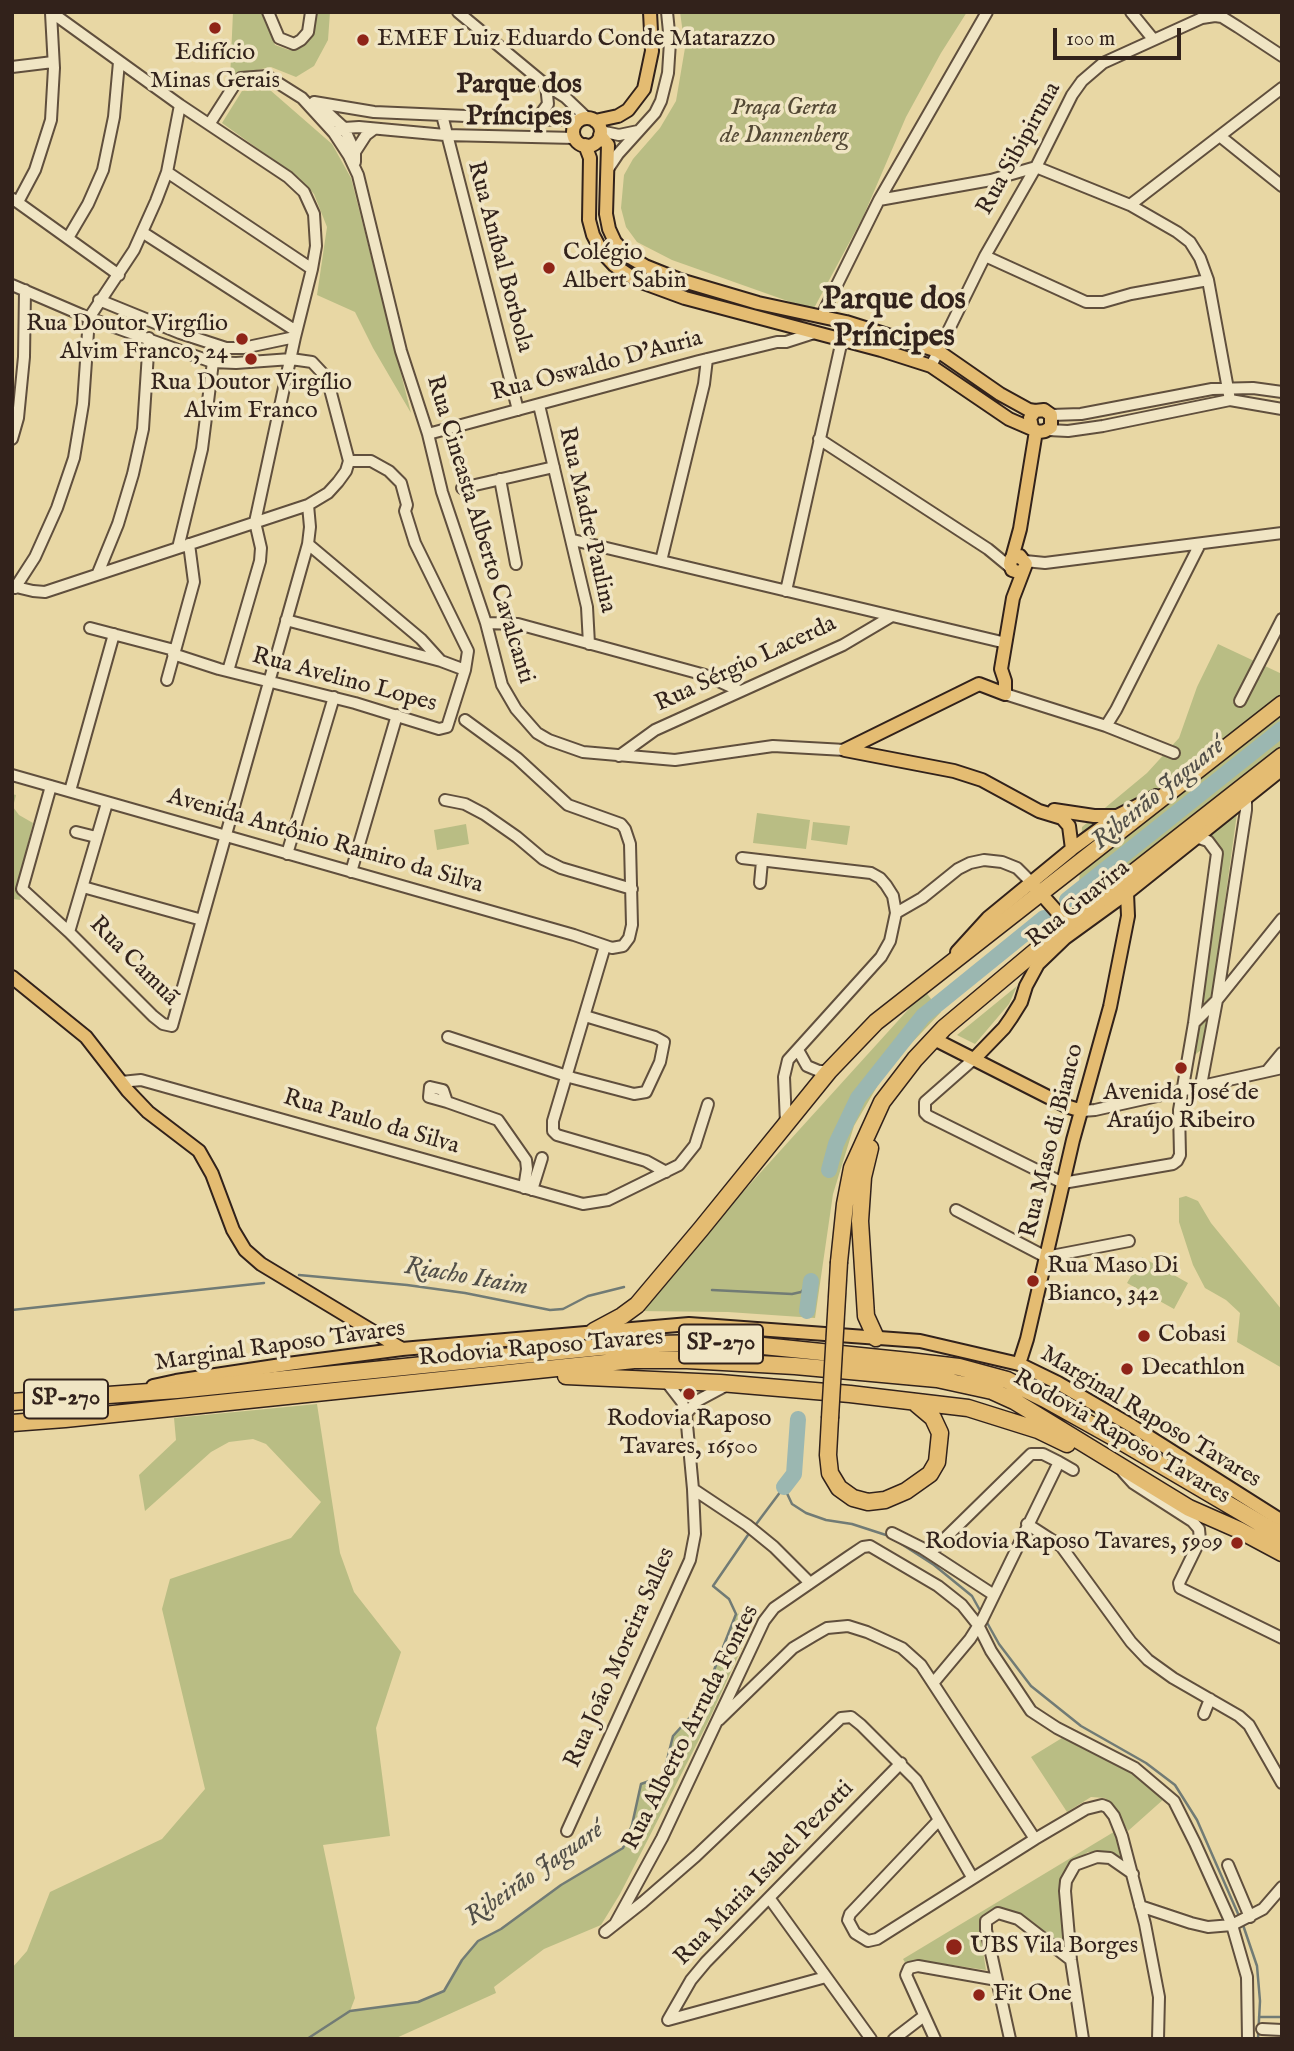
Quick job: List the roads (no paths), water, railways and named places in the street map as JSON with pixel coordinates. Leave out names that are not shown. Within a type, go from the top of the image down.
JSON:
[{"type":"highway","points":[[594,1331],[622,1317],[637,1304],[829,1071],[876,1022],[935,975],[1045,897],[1187,777],[1282,704]]},
{"type":"highway","points":[[911,1401],[933,1418],[940,1433],[937,1462],[930,1474],[906,1491],[885,1500],[868,1502],[853,1498],[839,1488],[830,1473],[828,1455],[839,1262],[843,1214],[852,1168],[882,1102],[934,1039],[1068,924],[1163,857],[1282,756]]},
{"type":"highway","points":[[876,1338],[866,1316],[860,1206],[864,1166],[879,1126],[882,1102]]},
{"type":"highway","name":"Rodovia Raposo Tavares","points":[[12,1402],[119,1395],[601,1347],[657,1344],[762,1346],[909,1361],[959,1367],[1007,1380],[1112,1437],[1282,1536]]},
{"type":"highway","name":"Rodovia Raposo Tavares","points":[[12,1423],[634,1360],[795,1366],[937,1379],[992,1391],[1036,1414],[1189,1508],[1282,1553]]},
{"type":"highway","points":[[483,1375],[728,1384],[968,1408],[1038,1430],[1064,1444],[1095,1451]]},
{"type":"main road","points":[[593,125],[608,145],[606,214],[609,229],[615,242],[628,256],[680,281],[758,303],[846,322],[938,351],[1000,394],[1029,410],[1044,410],[1051,415],[1052,423],[1038,429],[1009,419],[931,366],[661,290],[636,280],[602,253],[589,219],[590,158],[573,129],[618,116],[628,110],[644,89],[652,51],[650,12]]},
{"type":"main road","points":[[580,142],[596,142],[593,125]]},
{"type":"main road","points":[[814,333],[821,317]]},
{"type":"main road","points":[[979,684],[1005,694],[1001,669],[1013,598],[1020,529],[1038,429],[1030,418],[1035,411]]},
{"type":"main road","points":[[845,750],[979,684],[1001,669]]},
{"type":"main road","name":"Rua Cineasta Alberto Cavalcanti","points":[[845,750],[969,775],[1039,811],[1062,818],[1069,826],[1072,849]]},
{"type":"main road","name":"Rua Guavira","points":[[975,1058],[1012,1018],[1038,964],[1068,924],[1108,906],[1127,893],[1163,857],[1196,837],[1282,769]]},
{"type":"main road","points":[[935,975],[988,918],[1030,881],[1117,816],[1187,777]]},
{"type":"main road","name":"Rua Cineasta Alberto Cavalcanti","points":[[1026,803],[1056,811],[1117,816]]},
{"type":"main road","points":[[1045,897],[1042,882],[1047,868]]},
{"type":"main road","points":[[1030,881],[1068,924]]},
{"type":"main road","name":"Rua Maso di Bianco","points":[[1019,1364],[1110,1007],[1128,916],[1127,893]]},
{"type":"main road","points":[[1108,906],[1118,912],[1125,928]]},
{"type":"main road","points":[[12,977],[86,1037],[148,1112],[199,1151],[212,1174],[233,1230],[245,1250],[261,1264],[402,1349]]},
{"type":"main road","points":[[934,1039],[1066,1106],[1082,1111]]},
{"type":"main road","name":"Marginal Raposo Tavares","points":[[119,1395],[176,1381],[402,1349],[689,1324],[920,1341],[1019,1364],[1102,1408],[1282,1521]]},
{"type":"main road","points":[[362,1355],[367,1344],[364,1326]]},
{"type":"main road","points":[[12,1429],[65,1419]]},
{"type":"street","points":[[268,12],[279,38],[293,44],[308,32],[311,12]]},
{"type":"street","points":[[458,12],[565,97],[593,125]]},
{"type":"street","points":[[608,169],[655,113],[665,86],[670,43],[667,12]]},
{"type":"street","points":[[821,317],[879,200],[987,12]]},
{"type":"street","points":[[1132,12],[1153,39]]},
{"type":"street","points":[[51,13],[53,101],[48,133],[35,170],[15,200],[119,275]]},
{"type":"street","points":[[51,13],[180,105],[288,177],[303,191],[311,206],[316,225],[312,269],[295,334],[255,522],[261,548],[260,561],[228,671]]},
{"type":"street","name":"Rua Sibipiruna","points":[[931,366],[985,256],[1036,167],[1072,94],[1082,81],[1103,63],[1202,18],[1215,16],[1238,27],[1282,56]]},
{"type":"street","points":[[12,67],[53,62]]},
{"type":"street","points":[[68,238],[89,204],[103,170],[114,117],[119,62]]},
{"type":"street","name":"Rua Cineasta Alberto Cavalcanti","points":[[210,123],[235,84],[248,76],[271,78],[330,121]]},
{"type":"street","points":[[537,119],[548,104],[547,85]]},
{"type":"street","points":[[1130,205],[1282,88]]},
{"type":"street","name":"Rua Cineasta Alberto Cavalcanti","points":[[302,98],[314,102],[355,152],[356,168],[401,351],[428,434],[442,492],[486,623],[502,685],[516,709],[537,733],[583,752],[675,760],[773,746],[845,750]]},
{"type":"street","points":[[314,102],[374,112],[537,119],[593,125],[619,135],[638,131]]},
{"type":"street","points":[[12,285],[89,318],[212,362],[291,359],[312,362],[327,378],[349,461],[346,471],[328,493],[308,505],[45,592],[14,587],[40,545],[57,508],[74,458],[83,404],[89,318],[119,275],[142,232],[167,172],[180,105]]},
{"type":"street","points":[[330,121],[374,112]]},
{"type":"street","name":"Rua Aníbal Borbola","points":[[442,115],[518,410]]},
{"type":"street","points":[[355,152],[366,135],[374,129]]},
{"type":"street","points":[[339,131],[374,129],[580,142]]},
{"type":"street","name":"Rua Cineasta Alberto Cavalcanti","points":[[339,131],[356,168]]},
{"type":"street","points":[[1221,137],[1282,186]]},
{"type":"street","points":[[879,200],[991,180],[1036,167],[1130,205],[1177,232],[1190,242],[1200,258],[1208,280],[1230,400]]},
{"type":"street","points":[[167,172],[312,269]]},
{"type":"street","points":[[142,232],[295,334]]},
{"type":"street","points":[[985,256],[1086,302],[1103,302],[1131,293],[1208,280]]},
{"type":"street","points":[[12,439],[18,418],[24,357],[25,290]]},
{"type":"street","points":[[99,300],[215,346],[243,348],[295,334]]},
{"type":"street","points":[[786,591],[846,322]]},
{"type":"street","name":"Rua Oswaldo D'Auria","points":[[777,342],[798,328]]},
{"type":"street","name":"Rua Oswaldo D'Auria","points":[[428,434],[706,359],[786,342],[814,333]]},
{"type":"street","points":[[98,573],[118,524],[143,429],[149,338]]},
{"type":"street","points":[[167,680],[194,582],[184,546],[202,449],[215,346]]},
{"type":"street","points":[[661,561],[704,384],[706,359]]},
{"type":"street","points":[[1051,415],[1081,414],[1186,393],[1228,388],[1282,391]]},
{"type":"street","points":[[1178,410],[1185,402],[1186,393]]},
{"type":"street","points":[[1038,429],[1068,431],[1103,426],[1230,400],[1282,409]]},
{"type":"street","name":"Rua Madre Paulina","points":[[538,405],[573,540],[587,607],[589,643]]},
{"type":"street","points":[[820,439],[988,549],[1017,563],[1045,563],[1282,533]]},
{"type":"street","points":[[286,620],[441,661],[465,670],[468,651],[415,543],[405,511],[407,505],[401,483],[389,471],[371,461],[349,461]]},
{"type":"street","points":[[462,488],[554,467]]},
{"type":"street","points":[[500,479],[516,564]]},
{"type":"street","points":[[83,887],[202,920],[308,544],[308,505]]},
{"type":"street","points":[[573,540],[1006,643]]},
{"type":"street","points":[[308,544],[421,639],[441,661]]},
{"type":"street","points":[[1106,726],[1200,544]]},
{"type":"street","name":"Rua Sérgio Lacerda","points":[[619,755],[655,730],[843,645],[892,616]]},
{"type":"street","points":[[1240,701],[1282,620]]},
{"type":"street","points":[[486,623],[518,624],[589,643],[705,675],[740,691]]},
{"type":"street","name":"Rua Avelino Lopes","points":[[90,628],[143,640],[228,671],[334,697],[439,729],[447,727],[465,670]]},
{"type":"street","points":[[70,792],[114,634]]},
{"type":"street","points":[[1005,694],[1106,726],[1174,753]]},
{"type":"street","points":[[287,854],[334,697]]},
{"type":"street","points":[[351,872],[397,715]]},
{"type":"street","points":[[445,800],[465,804],[484,814],[543,859],[561,868],[632,889],[630,844],[621,824],[568,805],[517,758],[465,720]]},
{"type":"street","name":"Avenida Antônio Ramiro da Silva","points":[[12,775],[606,946],[618,948],[625,944],[631,933],[632,889]]},
{"type":"street","points":[[51,786],[22,889],[69,932]]},
{"type":"street","points":[[1201,1085],[1217,1000],[1246,797]]},
{"type":"street","name":"Rua Camuã","points":[[107,803],[69,932],[163,1024],[172,1026],[202,920]]},
{"type":"street","points":[[76,832],[96,837]]},
{"type":"street","points":[[1063,1183],[1173,1164],[1180,1155],[1179,1110],[1194,1023],[1217,853],[1208,841],[1196,837]]},
{"type":"street","points":[[1217,853],[1239,850]]},
{"type":"street","points":[[742,858],[871,873],[886,885],[892,896],[895,913],[890,941],[881,957],[788,1060],[785,1068],[786,1123]]},
{"type":"street","points":[[895,913],[922,898],[958,869],[970,863],[984,860],[1002,862],[1017,868],[1030,881]]},
{"type":"street","points":[[760,883],[762,861]]},
{"type":"street","points":[[1194,1023],[1217,1000],[1282,919]]},
{"type":"street","points":[[606,946],[553,1131],[557,1135],[646,1161],[666,1172],[679,1165],[690,1153],[708,1104]]},
{"type":"street","points":[[1223,956],[1243,967]]},
{"type":"street","points":[[448,1037],[567,1075],[639,1094],[649,1089],[660,1062],[664,1044],[661,1039],[585,1016]]},
{"type":"street","points":[[798,1050],[807,1066],[819,1071],[829,1071]]},
{"type":"street","points":[[1268,1070],[1282,1053]]},
{"type":"street","name":"Rua Guavira","points":[[975,1058],[931,1095],[924,1105],[928,1116],[1063,1183]]},
{"type":"street","points":[[1082,1111],[1095,1111],[1282,1068]]},
{"type":"street","name":"Rua Paulo da Silva","points":[[121,1082],[141,1080],[583,1204],[608,1200],[666,1172]]},
{"type":"street","points":[[447,1102],[498,1120],[523,1152],[528,1189]]},
{"type":"street","points":[[528,1189],[542,1158]]},
{"type":"street","points":[[956,1210],[1046,1257],[1129,1241]]},
{"type":"street","name":"Rua João Moreira Salles","points":[[567,1831],[690,1560],[695,1534],[686,1414],[682,1402],[665,1380]]},
{"type":"street","points":[[686,1414],[696,1401],[728,1384]]},
{"type":"street","points":[[930,1553],[1031,1454],[1038,1453],[1073,1470]]},
{"type":"street","points":[[934,1682],[980,1623],[1059,1462]]},
{"type":"street","points":[[1115,1463],[1133,1483],[1192,1521],[1199,1529],[1200,1540],[1179,1583],[1180,1588],[1282,1638]]},
{"type":"street","points":[[693,1489],[775,1547],[810,1583]]},
{"type":"street","points":[[1027,1524],[1061,1546],[1130,1642],[1148,1660],[1240,1716],[1249,1725],[1282,1783]]},
{"type":"street","points":[[892,1533],[930,1553],[992,1599]]},
{"type":"street","name":"Rua Alberto Arruda Fontes","points":[[615,1924],[662,1838],[764,1621],[774,1608],[863,1547],[870,1546],[950,1595],[980,1623]]},
{"type":"street","points":[[980,1623],[991,1651],[1031,1711],[1057,1728],[1135,1768],[1174,1801],[1234,1925],[1247,1977],[1248,2039]]},
{"type":"street","points":[[715,1723],[793,1648],[827,1628],[848,1626],[867,1632],[902,1648],[921,1665],[1035,1839]]},
{"type":"street","points":[[1204,1714],[1210,1699]]},
{"type":"street","points":[[605,1932],[696,1856],[841,1718],[851,1717],[861,1725],[916,1780],[972,1877]]},
{"type":"street","name":"Rua Maria Isabel Pezotti","points":[[826,1977],[668,2020],[691,1980],[901,1763]]},
{"type":"street","points":[[939,1820],[854,1908],[848,1920],[862,1938],[868,1941],[877,1939],[972,1877],[1094,1805],[1107,1808],[1114,1816],[1133,1874],[1159,1997],[1158,2039]]},
{"type":"street","points":[[1083,2039],[1071,1960],[1066,1881],[1075,1865],[1097,1857],[1110,1858],[1133,1874]]},
{"type":"street","points":[[1228,1865],[1249,1918]]},
{"type":"street","points":[[1140,1906],[1208,1927],[1234,1925],[1249,1918],[1280,1893]]},
{"type":"street","points":[[770,1899],[871,2039]]},
{"type":"street","points":[[1010,2039],[986,1921],[998,1913],[1018,1919],[1071,1960]]},
{"type":"street","points":[[935,2039],[906,1975],[909,1969],[918,1966],[997,1980]]},
{"type":"street","points":[[894,2039],[924,2016]]},
{"type":"street","points":[[1262,2029],[1282,2030]]},
{"type":"waterway","name":"Ribeirão Jaguaré","points":[[1067,900],[1282,729]]},
{"type":"waterway","name":"Ribeirão Jaguaré","points":[[829,1170],[836,1144],[858,1098],[923,1016],[1044,918]]},
{"type":"waterway","name":"Riacho Itaim","points":[[299,1275],[465,1293],[550,1310],[563,1309],[588,1296],[624,1287]]},
{"type":"waterway","name":"Riacho Itaim","points":[[712,1290],[792,1294],[801,1292],[811,1281]]},
{"type":"waterway","name":"Ribeirão Jaguaré","points":[[807,1311],[811,1281]]},
{"type":"waterway","name":"Riacho Itaim","points":[[12,1310],[264,1283]]},
{"type":"waterway","name":"Ribeirão Jaguaré","points":[[784,1487],[794,1474],[798,1419]]},
{"type":"waterway","points":[[754,1527],[784,1487],[792,1504],[806,1513],[889,1536],[934,1565],[972,1596],[982,1614]]},
{"type":"waterway","name":"Ribeirão Jaguaré","points":[[307,2039],[350,2011],[418,2002],[444,1991],[462,1960],[478,1941],[501,1929],[561,1885],[623,1848],[632,1825],[641,1784],[663,1776],[673,1736],[700,1706],[736,1614],[729,1599],[713,1586],[750,1532]]},
{"type":"waterway","points":[[985,1619],[999,1644],[1031,1686],[1081,1726],[1146,1763],[1175,1785],[1197,1820],[1239,1916]]},
{"type":"waterway","points":[[1242,1922],[1257,1966],[1260,2001],[1258,2039]]},
{"type":"waterway","points":[[1259,2017],[1282,2017]]},
{"type":"place","name":"Edifício Minas Gerais","points":[[215,28]]},
{"type":"place","name":"EMEF Luiz Eduardo Conde Matarazzo","points":[[363,40]]},
{"type":"place","name":"Colégio Albert Sabin","points":[[549,268]]},
{"type":"place","name":"Rua Doutor Virgílio Alvim Franco, 24","points":[[242,339]]},
{"type":"place","name":"Rua Doutor Virgílio Alvim Franco","points":[[251,359]]},
{"type":"place","name":"Avenida José de Araújo Ribeiro","points":[[1181,1068]]},
{"type":"place","name":"Rua Maso Di Bianco, 342","points":[[1033,1281]]},
{"type":"place","name":"Cobasi","points":[[1144,1336]]},
{"type":"place","name":"Decathlon","points":[[1127,1369]]},
{"type":"place","name":"Rodovia Raposo Tavares, 16500","points":[[689,1394]]},
{"type":"place","name":"Rodovia Raposo Tavares, 5909","points":[[1237,1543]]},
{"type":"place","name":"UBS Vila Borges","points":[[954,1947]]},
{"type":"place","name":"Fit One","points":[[979,1995]]},
{"type":"district","name":"Parque dos Príncipes","points":[[519,102]]},
{"type":"district","name":"Parque dos Príncipes","points":[[894,320]]},
{"type":"park label","name":"Praça Gerta de Dannenberg","points":[[784,123]]}]
